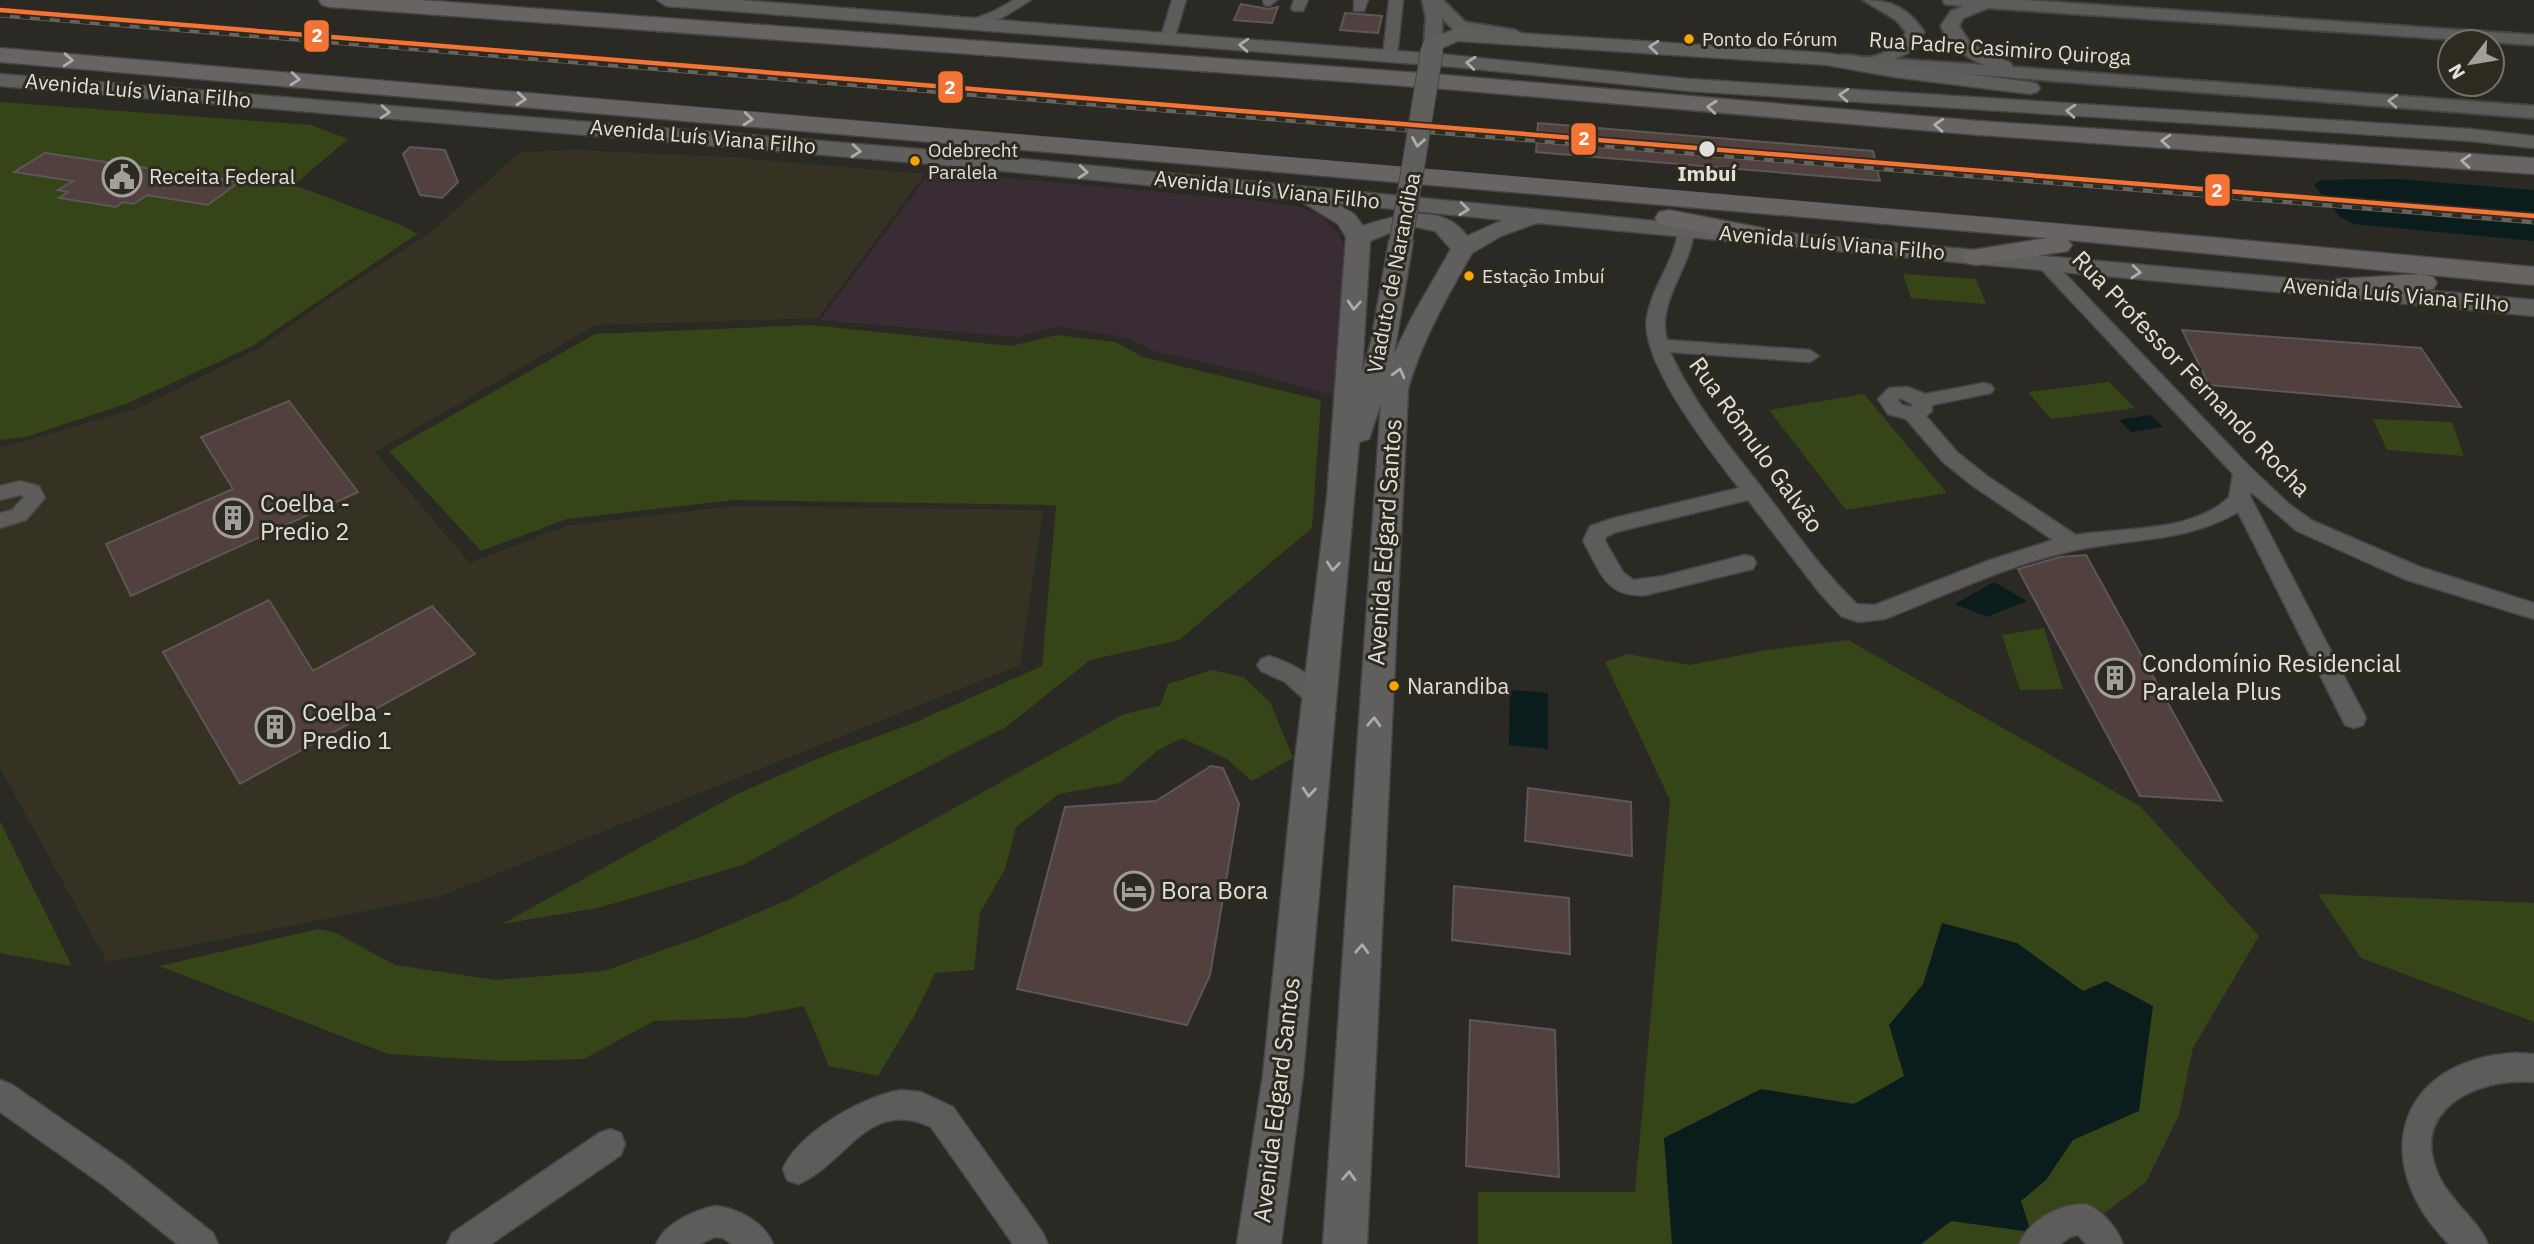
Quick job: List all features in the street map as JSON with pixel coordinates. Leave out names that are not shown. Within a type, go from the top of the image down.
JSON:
[{"type":"highway","points":[[330,0],[1433,81],[1772,112],[2534,166]]},
{"type":"highway","name":"Avenida Luís Viana Filho","points":[[0,55],[2129,237],[2534,277]]},
{"type":"highway","points":[[1433,81],[1557,80],[1689,85]]},
{"type":"highway","points":[[2139,116],[2392,156]]},
{"type":"highway","points":[[1518,186],[1762,236]]},
{"type":"highway","points":[[1976,257],[2129,237]]},
{"type":"highway","points":[[2337,288],[2534,277]]},
{"type":"main road","points":[[666,0],[1390,56],[1689,85],[2139,116],[2470,135]]},
{"type":"main road","points":[[1433,48],[1455,35],[1556,40]]},
{"type":"main road","name":"Rua Padre Casimiro Quiroga","points":[[1556,40],[1827,58]]},
{"type":"main road","name":"Viaduto de Narandiba","points":[[1341,498],[1384,342],[1433,48]]},
{"type":"main road","points":[[1827,58],[2017,87],[2335,117],[2534,142]]},
{"type":"main road","name":"Avenida Luís Viana Filho","points":[[0,80],[570,126],[1686,231],[2337,288],[2526,308]]},
{"type":"main road","points":[[1298,193],[1346,219],[1359,237],[1388,224],[1421,220],[1445,227],[1454,234],[1463,249]]},
{"type":"main road","name":"Avenida Edgard Santos","points":[[1345,1244],[1395,389],[1412,338],[1463,249],[1475,239],[1494,230],[1523,222],[1556,218]]},
{"type":"main road","name":"Avenida Edgard Santos","points":[[1259,1244],[1283,1075],[1341,498],[1359,237]]},
{"type":"street","points":[[1167,40],[1179,0]]},
{"type":"street","points":[[1390,56],[1396,0]]},
{"type":"street","name":"Rua Padre Casimiro Quiroga","points":[[1432,0],[1450,18],[1468,29],[1556,40]]},
{"type":"street","name":"Rua Padre Casimiro Quiroga","points":[[1432,0],[1433,48]]},
{"type":"street","points":[[1871,0],[1901,16],[1911,24],[1915,32],[1909,45],[1875,62]]},
{"type":"street","points":[[1951,0],[2534,40]]},
{"type":"street","points":[[967,24],[997,15],[1020,3]]},
{"type":"street","points":[[1020,3],[1015,15],[1030,29]]},
{"type":"street","points":[[1986,3],[1957,15],[1950,26],[1951,32],[1976,54],[2017,73]]},
{"type":"street","name":"Rua Padre Casimiro Quiroga","points":[[1827,58],[2534,112]]},
{"type":"street","name":"Rua Rômulo Galvão","points":[[1686,231],[1684,245],[1670,283],[1657,307],[1654,328],[1657,345],[1692,406],[1754,492],[1849,610],[1858,614],[1877,613],[2013,559],[2073,543]]},
{"type":"street","name":"Rua Professor Fernando Rocha","points":[[2045,263],[2243,472],[2282,509],[2305,526],[2354,550],[2412,573],[2534,611]]},
{"type":"street","points":[[1657,345],[1810,356]]},
{"type":"street","points":[[1984,389],[1917,408],[1950,457],[1980,481],[2073,543],[2192,525],[2234,505],[2241,495],[2243,472]]},
{"type":"street","points":[[0,493],[27,488],[32,491],[35,499],[19,515],[0,522]]},
{"type":"street","points":[[1745,563],[1648,587],[1630,588],[1618,580],[1594,541],[1594,536],[1596,532],[1614,525],[1754,492]]},
{"type":"street","points":[[2241,495],[2354,718]]},
{"type":"street","points":[[1269,665],[1293,676],[1320,700]]},
{"type":"street","points":[[2472,1244],[2440,1212],[2422,1179],[2416,1150],[2418,1123],[2432,1101],[2452,1084],[2483,1070],[2515,1065],[2534,1068]]},
{"type":"street","points":[[0,1094],[114,1174],[202,1244]]},
{"type":"street","points":[[798,1169],[873,1110],[892,1103],[909,1102],[925,1106],[942,1117],[1032,1244]]},
{"type":"street","points":[[463,1244],[610,1144]]},
{"type":"street","points":[[2035,1244],[2063,1222],[2076,1219],[2086,1220],[2107,1244]]},
{"type":"street","points":[[672,1244],[697,1227],[723,1221],[738,1227],[757,1244]]},
{"type":"shaded area","points":[[576,150],[728,157],[925,174],[818,318],[595,325],[375,452],[470,563],[566,526],[734,506],[1043,510],[1020,665],[441,896],[107,962],[0,768],[0,448],[138,408],[259,348],[338,292],[429,234],[520,152]]},
{"type":"shaded area","points":[[931,171],[1269,202],[1300,207],[1320,215],[1338,233],[1343,243],[1348,270],[1335,396],[1248,372],[1154,351],[1127,338],[1058,326],[1017,337],[820,320]]},
{"type":"shaded area","points":[[2396,179],[2534,190],[2534,241],[2353,224],[2339,216],[2314,185],[2322,180]]},
{"type":"shaded area","points":[[2151,415],[2163,427],[2131,432],[2119,420]]},
{"type":"shaded area","points":[[1994,582],[2027,601],[1987,617],[1955,604]]},
{"type":"shaded area","points":[[1510,690],[1548,693],[1548,749],[1509,745]]},
{"type":"shaded area","points":[[1942,923],[2017,943],[2083,991],[2106,981],[2153,1006],[2139,1111],[2073,1140],[2046,1180],[2021,1201],[2031,1232],[1951,1221],[1921,1244],[1672,1244],[1664,1138],[1761,1089],[1854,1104],[1904,1076],[1889,1025],[1923,984]]},
{"type":"green space","points":[[0,102],[311,125],[348,139],[294,185],[401,225],[417,234],[251,347],[126,404],[26,437],[0,440]]},
{"type":"green space","points":[[1903,274],[1976,279],[1986,304],[1911,298]]},
{"type":"green space","points":[[811,325],[1011,346],[1057,335],[1115,342],[1143,357],[1321,400],[1312,528],[1179,640],[1090,660],[1006,727],[837,813],[743,865],[598,908],[502,924],[735,795],[819,758],[916,722],[1042,666],[1056,505],[734,500],[567,519],[481,551],[389,451],[595,334]]},
{"type":"green space","points":[[2109,382],[2135,408],[2051,419],[2028,392]]},
{"type":"green space","points":[[1864,394],[1947,493],[1846,510],[1769,410]]},
{"type":"green space","points":[[2373,419],[2452,422],[2464,456],[2387,450]]},
{"type":"green space","points":[[2044,628],[2063,689],[2020,690],[2002,635]]},
{"type":"green space","points":[[1848,640],[2140,806],[2259,936],[2193,1048],[2179,1115],[2146,1182],[2063,1244],[1478,1244],[1478,1192],[1635,1192],[1670,800],[1605,662],[1627,654],[1690,665],[1767,650]]},
{"type":"green space","points":[[1212,670],[1243,677],[1270,702],[1293,758],[1252,781],[1227,759],[1182,738],[1157,751],[1120,783],[1059,794],[1016,827],[1005,869],[980,913],[974,970],[935,973],[916,1013],[878,1076],[829,1066],[804,1006],[742,1018],[654,1021],[584,1059],[503,1061],[388,1054],[159,966],[318,929],[334,932],[395,965],[496,980],[604,971],[700,937],[790,899],[1124,714],[1160,706],[1168,684]]},
{"type":"green space","points":[[0,821],[72,966],[0,953]]},
{"type":"green space","points":[[2318,894],[2534,903],[2534,1022],[2361,958]]},
{"type":"building","points":[[1241,4],[1268,9],[1278,7],[1272,23],[1234,20]]},
{"type":"building","points":[[1345,13],[1382,16],[1378,33],[1340,30]]},
{"type":"building","name":"Imbuí","points":[[1538,123],[1873,151],[1880,181],[1536,152]]},
{"type":"building","points":[[410,147],[445,150],[458,182],[442,198],[420,195],[403,154]]},
{"type":"building","name":"Receita Federal","points":[[45,153],[239,182],[208,205],[147,195],[134,204],[123,202],[116,207],[59,198],[68,192],[58,190],[73,181],[14,172]]},
{"type":"building","points":[[2182,330],[2421,348],[2461,407],[2209,385]]},
{"type":"building","name":"Coelba - Predio 2","points":[[289,401],[358,492],[131,596],[106,544],[233,489],[201,437]]},
{"type":"building","name":"Condomínio Residencial Paralela Plus","points":[[2086,555],[2222,801],[2140,796],[2018,569],[2060,557]]},
{"type":"building","name":"Coelba - Predio 1","points":[[269,600],[313,671],[432,606],[475,654],[240,784],[163,652]]},
{"type":"building","name":"Bora Bora","points":[[1211,766],[1223,768],[1239,804],[1210,975],[1187,1025],[1017,989],[1065,807],[1156,801]]},
{"type":"building","points":[[1528,788],[1631,802],[1632,856],[1525,841]]},
{"type":"building","points":[[1454,886],[1569,898],[1570,954],[1452,940]]},
{"type":"building","points":[[1470,1020],[1555,1030],[1559,1177],[1466,1166]]},
{"type":"railway","points":[[0,15],[2534,222]]},
{"type":"metro line","name":"2","points":[[0,10],[2534,216]]},
{"type":"place","name":"Ponto do Fórum","points":[[1689,39]]},
{"type":"place","name":"Imbuí","points":[[1707,149]]},
{"type":"place","name":"Odebrecht Paralela","points":[[915,161]]},
{"type":"place","name":"Receita Federal","points":[[122,177]]},
{"type":"place","name":"Estação Imbuí","points":[[1469,276]]},
{"type":"place","name":"Coelba - Predio 2","points":[[233,518]]},
{"type":"place","name":"Condomínio Residencial Paralela Plus","points":[[2115,678]]},
{"type":"place","name":"Narandiba","points":[[1394,686]]},
{"type":"place","name":"Coelba - Predio 1","points":[[275,727]]},
{"type":"place","name":"Bora Bora","points":[[1134,891]]}]
